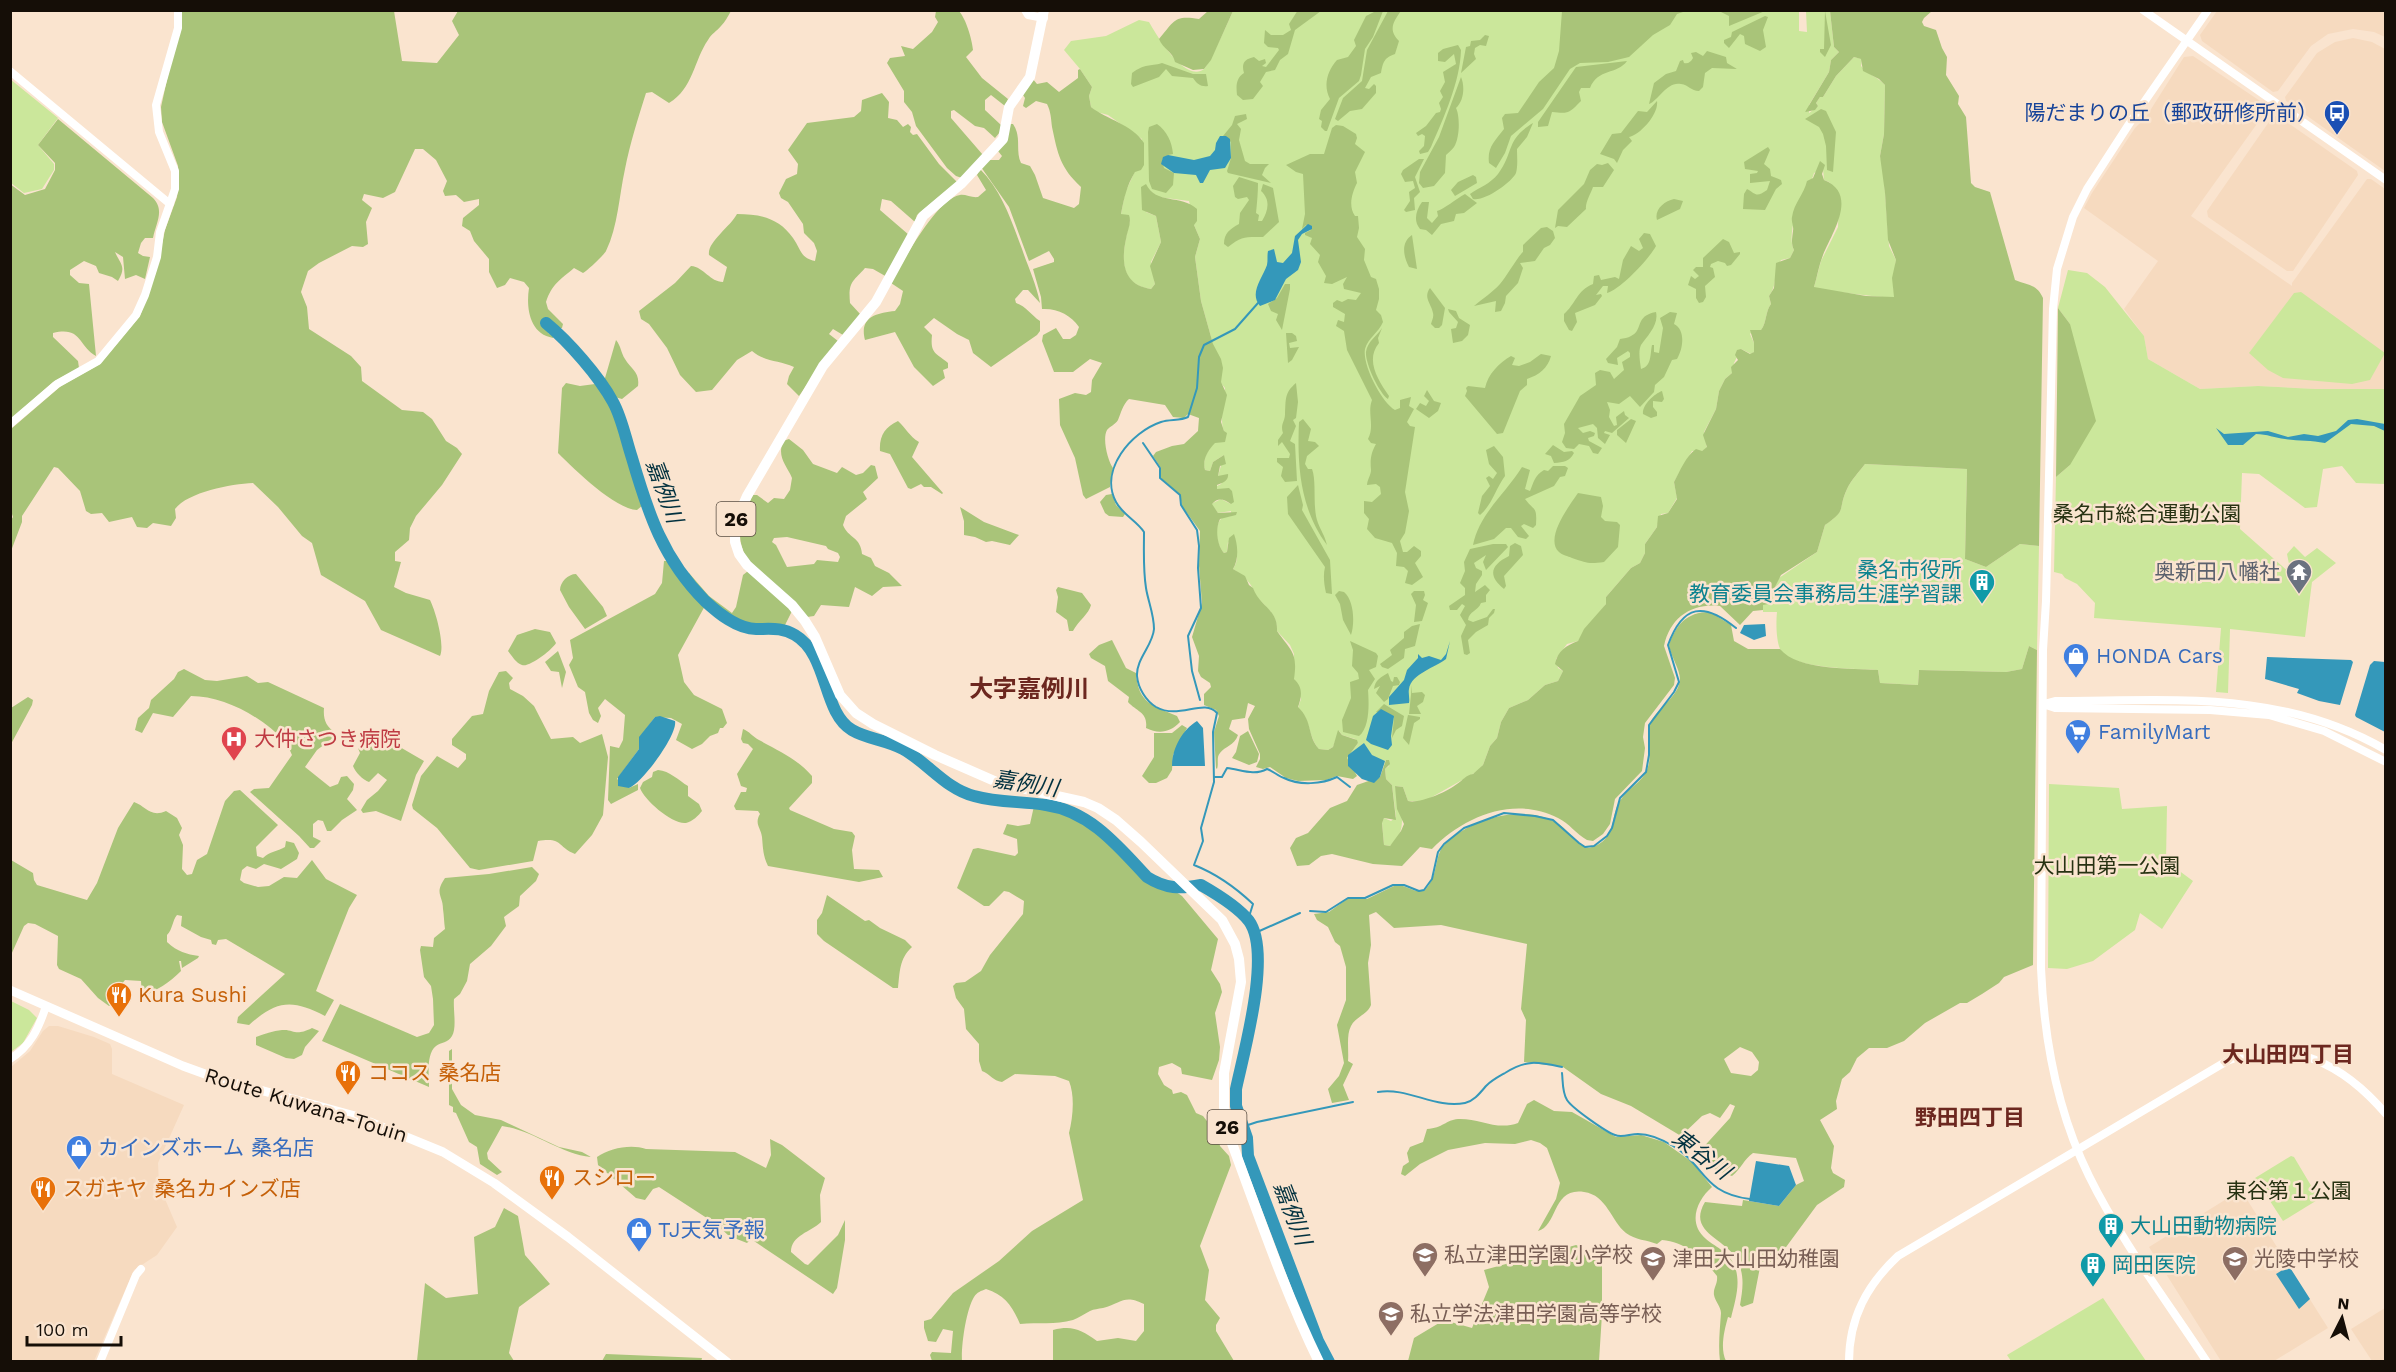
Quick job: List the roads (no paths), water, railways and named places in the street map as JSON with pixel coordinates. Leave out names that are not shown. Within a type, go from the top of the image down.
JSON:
[{"type":"main road","name":"26","points":[[1044,14],[1030,77],[1009,106],[1003,139],[961,184],[923,216],[876,302],[824,366],[747,496],[735,522],[735,542],[739,554],[747,565],[792,605],[805,621],[815,637],[840,695],[856,713],[935,755],[999,783],[1084,802],[1098,808],[1116,820],[1180,879],[1225,925],[1235,944],[1239,959],[1239,997],[1224,1073],[1224,1107],[1230,1138],[1303,1329],[1319,1362]]},
{"type":"main road","name":"Route Kuwana-Touin","points":[[10,990],[194,1070],[294,1101],[355,1116],[443,1152],[494,1183],[568,1237],[728,1362]]},
{"type":"street","points":[[10,424],[57,384],[98,361],[136,315],[145,295],[175,189],[175,171],[159,132],[156,105],[178,28],[178,10]]},
{"type":"street","points":[[1025,10],[1028,15],[1044,14]]},
{"type":"street","points":[[2143,10],[2385,180]]},
{"type":"street","points":[[2207,1362],[2111,1217],[2077,1150],[2052,1072],[2043,1006],[2043,650],[2053,309],[2057,269],[2073,217],[2087,189],[2208,10]]},
{"type":"street","points":[[10,71],[170,204]]},
{"type":"street","points":[[2043,704],[2055,701],[2211,702],[2255,705],[2288,711],[2328,723],[2348,730],[2385,750]]},
{"type":"street","points":[[2043,704],[2055,708],[2210,710],[2269,715],[2324,731],[2385,762]]},
{"type":"street","points":[[10,1059],[22,1051],[35,1034],[46,1006]]},
{"type":"street","points":[[1849,1362],[1851,1334],[1858,1308],[1873,1283],[1891,1263],[1908,1249],[2227,1061],[2254,1053],[2282,1053],[2322,1061],[2349,1077],[2385,1114]]},
{"type":"street","points":[[100,1362],[136,1275],[141,1269]]},
{"type":"water","points":[[1220,136],[1230,139],[1231,158],[1225,168],[1210,170],[1203,183],[1200,183],[1196,175],[1174,173],[1161,164],[1163,157],[1168,155],[1194,160],[1210,156]]},
{"type":"water","points":[[1308,224],[1312,226],[1312,229],[1302,234],[1298,240],[1301,262],[1298,270],[1286,279],[1275,300],[1260,306],[1256,291],[1267,265],[1268,251],[1274,249],[1277,262],[1283,263],[1292,253],[1295,236]]},
{"type":"water","points":[[2357,419],[2385,424],[2385,431],[2374,426],[2351,424],[2325,443],[2256,434],[2243,445],[2228,445],[2216,428],[2224,434],[2268,431],[2288,437],[2304,434],[2318,436],[2336,431],[2348,420]]},
{"type":"water","points":[[1765,624],[1766,636],[1754,640],[1740,633],[1744,625]]},
{"type":"water","points":[[1450,641],[1446,659],[1414,679],[1409,691],[1409,703],[1389,705],[1389,697],[1404,680],[1407,670],[1418,658],[1418,654],[1422,658],[1429,656],[1441,660],[1446,654]]},
{"type":"water","points":[[2267,657],[2351,660],[2353,662],[2340,705],[2319,701],[2297,693],[2299,689],[2265,679]]},
{"type":"water","points":[[2374,661],[2385,662],[2385,732],[2355,715],[2370,665]]},
{"type":"water","points":[[1381,709],[1394,716],[1392,745],[1388,750],[1366,740],[1373,716]]},
{"type":"water","points":[[660,716],[675,721],[671,737],[665,747],[635,784],[629,788],[618,786],[618,777],[639,749],[639,737],[655,717]]},
{"type":"water","points":[[1197,721],[1203,728],[1205,766],[1172,766],[1179,740]]},
{"type":"water","points":[[1364,743],[1372,755],[1385,761],[1380,777],[1374,783],[1362,779],[1348,766],[1348,755]]},
{"type":"water","points":[[1756,1161],[1789,1166],[1796,1185],[1779,1206],[1749,1201]]},
{"type":"water","points":[[2289,1266],[2310,1299],[2299,1309],[2276,1274]]},
{"type":"waterway","points":[[1248,920],[1253,904],[1210,872],[1194,865],[1203,841],[1201,828],[1214,782],[1213,732],[1217,713],[1205,708],[1182,711],[1165,710],[1152,704],[1141,690],[1137,670],[1151,641],[1154,629],[1145,581],[1144,532],[1116,502],[1112,490],[1112,477],[1121,454],[1139,434],[1161,422],[1188,417],[1197,388],[1199,357],[1204,345],[1235,329],[1258,303]]},
{"type":"waterway","name":"嘉例川","points":[[546,323],[564,339],[600,381],[613,402],[651,516],[678,569],[705,601],[728,620],[749,628],[785,631],[795,635],[806,644],[814,656],[842,722],[864,736],[903,749],[964,793],[992,800],[1046,805],[1076,815],[1103,832],[1147,877],[1160,884],[1173,887],[1201,885],[1220,896],[1249,921],[1255,936],[1258,955],[1257,978],[1250,1028],[1236,1089],[1236,1106],[1247,1138],[1248,1156],[1318,1341],[1329,1362]]},
{"type":"waterway","points":[[1143,443],[1160,468],[1160,478],[1180,495],[1181,505],[1197,530],[1201,608],[1188,636],[1192,671],[1200,700]]},
{"type":"waterway","points":[[1310,911],[1326,912],[1348,898],[1365,898],[1393,885],[1424,890],[1432,879],[1438,852],[1444,844],[1464,828],[1504,813],[1553,820],[1585,847],[1594,846],[1607,836],[1612,828],[1620,798],[1646,772],[1649,755],[1649,725],[1679,682],[1668,645],[1680,621],[1696,611],[1704,611],[1714,614],[1736,628]]},
{"type":"waterway","points":[[1215,777],[1222,777],[1227,768],[1253,772],[1267,769],[1290,781],[1304,783],[1318,783],[1337,777],[1350,787]]},
{"type":"waterway","points":[[1255,933],[1300,913]]},
{"type":"waterway","name":"東谷川","points":[[1378,1092],[1400,1092],[1443,1103],[1465,1103],[1474,1099],[1493,1080],[1520,1065],[1539,1063],[1562,1067]]},
{"type":"waterway","name":"東谷川","points":[[1562,1073],[1563,1090],[1567,1100],[1597,1125],[1618,1136],[1643,1134],[1665,1142],[1684,1154],[1713,1185],[1734,1196],[1750,1199]]},
{"type":"waterway","name":"東谷川","points":[[1242,1127],[1353,1102]]},
{"type":"place","name":"陽だまりの丘（郵政研修所前）","points":[[2337,136]]},
{"type":"place","name":"奥新田八幡社","points":[[2299,595]]},
{"type":"place","name":"桑名市役所 教育委員会事務局生涯学習課","points":[[1982,605]]},
{"type":"place","name":"HONDA Cars","points":[[2076,679]]},
{"type":"place","name":"FamilyMart","points":[[2078,755]]},
{"type":"place","name":"大仲さつき病院","points":[[234,762]]},
{"type":"place","name":"Kura Sushi","points":[[119,1018]]},
{"type":"place","name":"ココス 桑名店","points":[[348,1096]]},
{"type":"place","name":"カインズホーム 桑名店","points":[[79,1171]]},
{"type":"place","name":"スシロー","points":[[552,1201]]},
{"type":"place","name":"スガキヤ 桑名カインズ店","points":[[43,1212]]},
{"type":"place","name":"大山田動物病院","points":[[2111,1249]]},
{"type":"place","name":"TJ天気予報","points":[[639,1253]]},
{"type":"place","name":"私立津田学園小学校","points":[[1425,1278]]},
{"type":"place","name":"津田大山田幼稚園","points":[[1653,1282]]},
{"type":"place","name":"光陵中学校","points":[[2235,1282]]},
{"type":"place","name":"岡田医院","points":[[2093,1288]]},
{"type":"place","name":"私立学法津田学園高等学校","points":[[1391,1337]]},
{"type":"district","name":"大字嘉例川","points":[[1029,689]]},
{"type":"district","name":"大山田四丁目","points":[[2288,1054]]},
{"type":"district","name":"野田四丁目","points":[[1970,1117]]},
{"type":"park label","name":"桑名市総合運動公園","points":[[2147,514]]},
{"type":"park label","name":"大山田第一公園","points":[[2107,866]]},
{"type":"park label","name":"東谷第１公園","points":[[2289,1191]]}]
